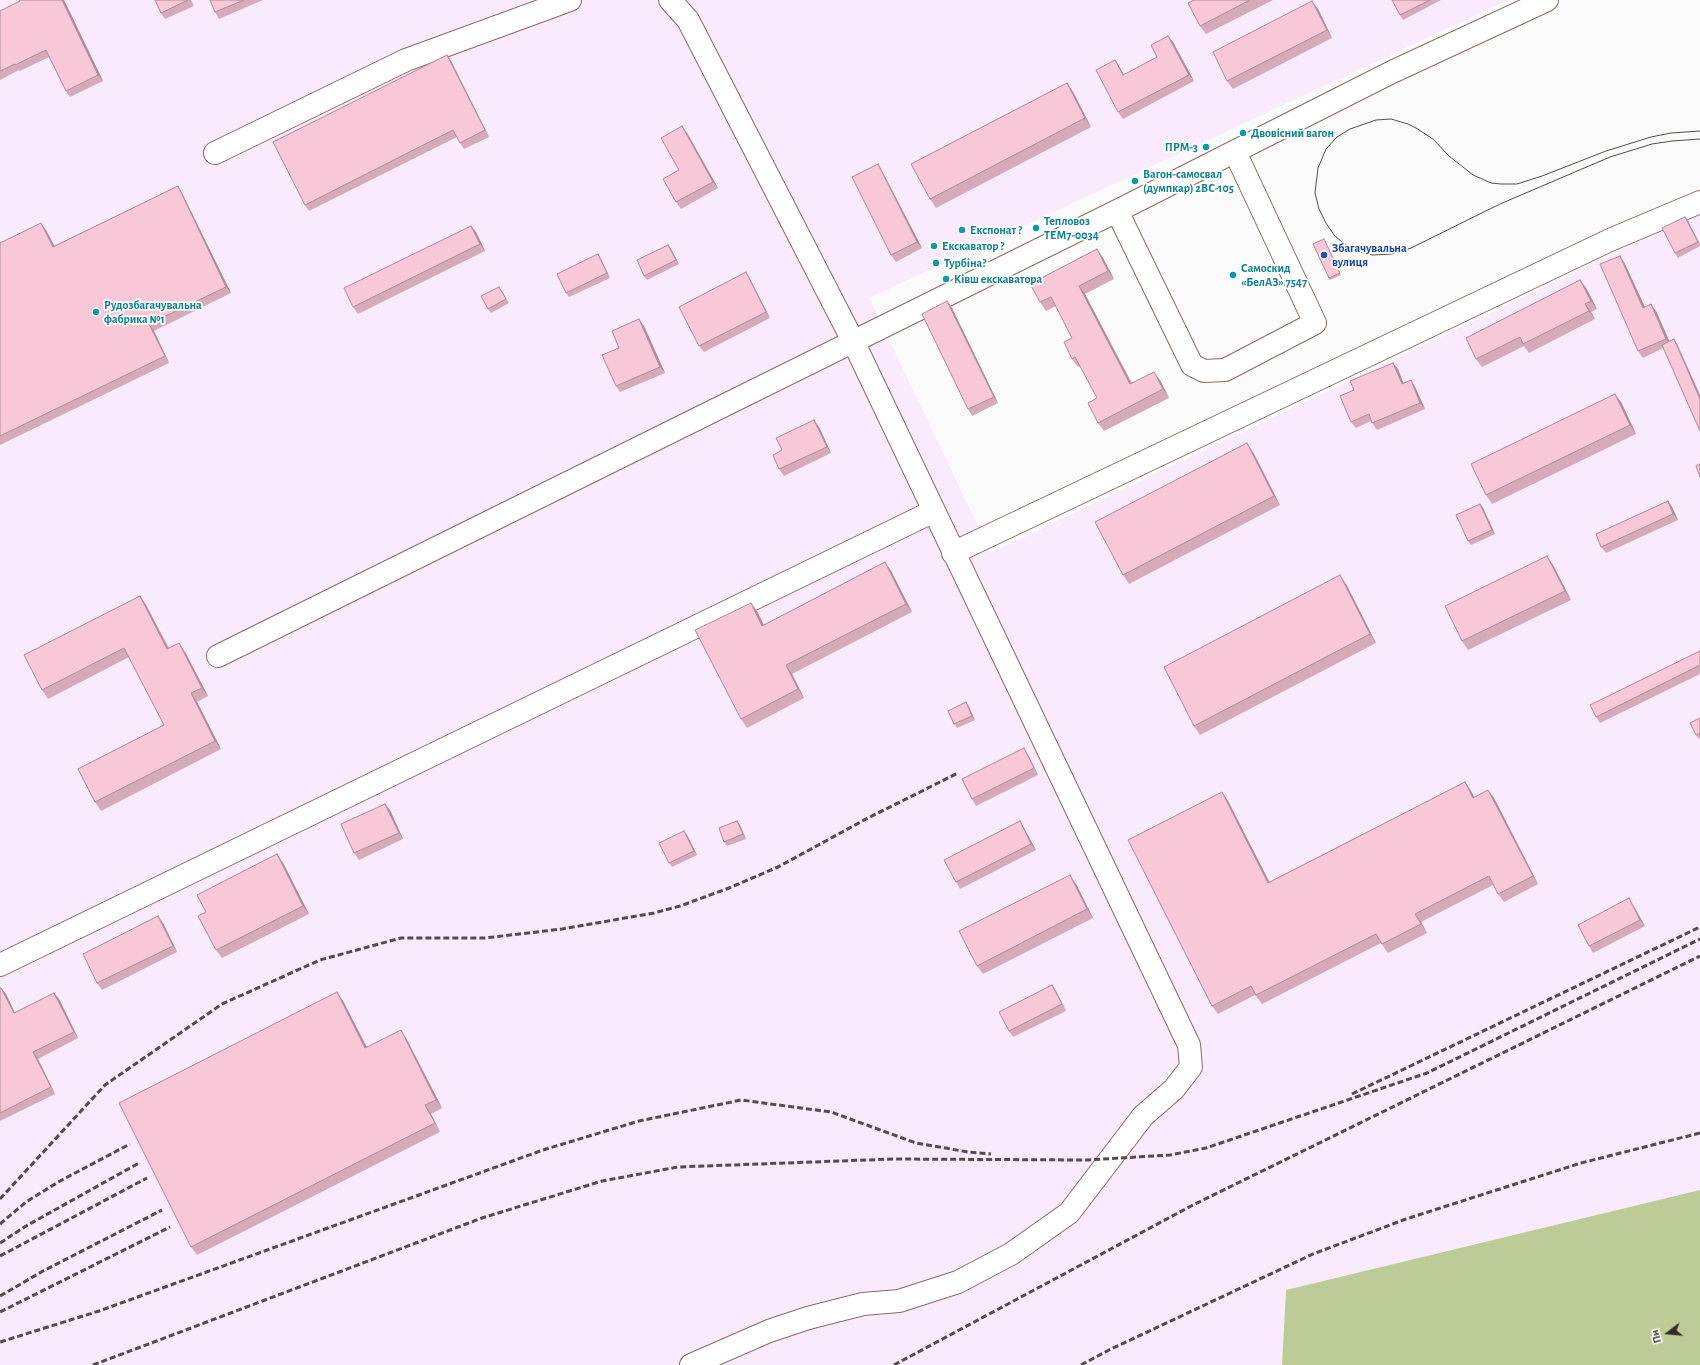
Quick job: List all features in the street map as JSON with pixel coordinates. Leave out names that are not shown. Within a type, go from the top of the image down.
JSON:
[{"type":"lane","points":[[215,153],[406,60],[570,0]]},
{"type":"lane","points":[[670,0],[688,20],[853,341],[1189,1045],[1191,1067],[1174,1089],[1143,1116],[1069,1213],[1010,1254],[958,1282],[899,1300],[863,1304],[808,1318],[769,1331],[691,1365]]},
{"type":"lane","points":[[218,656],[1117,211],[1392,72],[1548,0]]},
{"type":"lane","points":[[1117,211],[1192,365],[1204,371],[1225,370],[1315,323],[1235,152]]},
{"type":"lane","points":[[953,553],[1610,240],[1700,202]]},
{"type":"lane","points":[[0,964],[934,511]]},
{"type":"shaded area","points":[[0,0],[1508,0],[869,298],[991,553],[1700,212],[1700,1190],[1286,1290],[1282,1365],[0,1365]]},
{"type":"green space","points":[[1700,1190],[1700,1365],[1282,1365],[1286,1290]]},
{"type":"building","points":[[19,0],[62,0],[98,75],[66,91],[46,50],[0,71],[0,11],[20,1]]},
{"type":"building","points":[[155,0],[188,0],[161,13]]},
{"type":"building","points":[[210,0],[244,0],[215,12]]},
{"type":"building","points":[[1194,0],[1250,0],[1200,26],[1188,3]]},
{"type":"building","points":[[1392,0],[1430,0],[1400,15]]},
{"type":"building","points":[[1312,1],[1327,30],[1227,81],[1213,52]]},
{"type":"building","points":[[1168,36],[1189,75],[1118,112],[1096,70],[1115,60],[1123,75],[1157,57],[1151,45]]},
{"type":"building","points":[[447,55],[485,130],[460,143],[453,130],[305,205],[273,142]]},
{"type":"building","points":[[1067,83],[1085,118],[930,199],[911,164]]},
{"type":"building","points":[[682,126],[713,182],[676,202],[663,179],[679,170],[661,138]]},
{"type":"building","points":[[878,164],[917,242],[891,255],[852,177]]},
{"type":"building","name":"Рудозбагачувальна фабрика №1","points":[[178,186],[226,287],[149,324],[165,356],[0,436],[0,243],[41,223],[53,247]]},
{"type":"building","points":[[1685,217],[1698,242],[1675,253],[1662,228]]},
{"type":"building","points":[[471,226],[480,244],[353,307],[344,288]]},
{"type":"building","points":[[1324,239],[1340,273],[1329,278],[1313,244]]},
{"type":"building","points":[[668,245],[676,260],[644,276],[637,260]]},
{"type":"building","points":[[1097,249],[1108,271],[1079,286],[1130,384],[1154,372],[1163,389],[1098,423],[1088,403],[1097,398],[1075,357],[1072,359],[1064,342],[1072,338],[1051,297],[1040,302],[1030,284]]},
{"type":"building","points":[[598,254],[607,273],[566,293],[557,274]]},
{"type":"building","points":[[1620,256],[1643,308],[1651,304],[1666,339],[1638,351],[1600,264]]},
{"type":"building","points":[[746,272],[766,312],[699,346],[679,307]]},
{"type":"building","points":[[1580,280],[1591,301],[1585,304],[1589,311],[1523,344],[1520,337],[1476,359],[1466,338]]},
{"type":"building","points":[[499,287],[506,299],[488,309],[481,296]]},
{"type":"building","points":[[947,301],[994,397],[968,409],[922,314]]},
{"type":"building","points":[[639,319],[660,367],[616,386],[602,355],[619,348],[612,331]]},
{"type":"building","points":[[1674,339],[1700,399],[1700,431],[1662,345]]},
{"type":"building","points":[[1393,363],[1402,384],[1411,380],[1420,403],[1372,423],[1369,414],[1351,422],[1340,396],[1354,390],[1350,381]]},
{"type":"building","points":[[1615,394],[1630,425],[1486,495],[1471,464]]},
{"type":"building","points":[[814,420],[827,447],[779,469],[773,455],[782,450],[776,438]]},
{"type":"building","points":[[1247,443],[1274,496],[1123,575],[1095,522]]},
{"type":"building","points":[[1700,464],[1700,477],[1696,466]]},
{"type":"building","points":[[1668,501],[1673,514],[1601,547],[1596,534]]},
{"type":"building","points":[[1480,504],[1492,530],[1468,541],[1456,515]]},
{"type":"building","points":[[1547,556],[1565,591],[1462,641],[1445,606]]},
{"type":"building","points":[[885,562],[906,604],[786,665],[798,689],[741,719],[695,630],[751,603],[762,626]]},
{"type":"building","points":[[1340,575],[1370,634],[1194,726],[1164,667]]},
{"type":"building","points":[[140,596],[167,649],[179,643],[202,688],[191,693],[215,741],[95,802],[78,769],[164,725],[124,648],[42,690],[24,655]]},
{"type":"building","points":[[1700,651],[1700,665],[1596,717],[1590,705]]},
{"type":"building","points":[[966,702],[972,716],[954,724],[948,711]]},
{"type":"building","points":[[1700,718],[1700,733],[1696,735],[1690,723]]},
{"type":"building","points":[[1024,748],[1034,768],[972,799],[962,779]]},
{"type":"building","points":[[1465,782],[1473,798],[1488,790],[1533,876],[1498,894],[1489,876],[1415,914],[1421,924],[1382,944],[1376,934],[1256,995],[1251,986],[1212,1006],[1128,840],[1222,792],[1268,883]]},
{"type":"building","points":[[385,804],[399,833],[354,853],[341,824]]},
{"type":"building","points":[[737,821],[743,834],[724,842],[719,828]]},
{"type":"building","points":[[1020,821],[1031,844],[956,882],[944,860]]},
{"type":"building","points":[[684,831],[694,851],[669,863],[659,843]]},
{"type":"building","points":[[277,854],[303,906],[216,950],[198,916],[206,912],[197,895]]},
{"type":"building","points":[[1070,875],[1087,909],[977,966],[959,931]]},
{"type":"building","points":[[1629,898],[1640,920],[1589,946],[1578,925]]},
{"type":"building","points":[[158,916],[173,946],[97,983],[83,954]]},
{"type":"building","points":[[1052,985],[1062,1004],[1009,1031],[999,1012]]},
{"type":"building","points":[[0,988],[14,1013],[54,993],[74,1032],[33,1052],[51,1087],[0,1113]]},
{"type":"building","points":[[337,992],[365,1048],[401,1030],[436,1100],[425,1105],[435,1123],[191,1247],[119,1103]]},
{"type":"tram line","points":[[1700,131],[1671,133],[1651,137],[1606,151],[1517,184],[1501,184],[1491,183],[1473,175],[1449,156],[1433,139],[1416,128],[1391,119],[1376,120],[1350,129],[1337,137],[1326,149],[1318,168],[1315,193],[1319,209],[1326,223],[1334,235],[1342,242],[1359,252],[1373,255],[1392,254],[1411,248],[1500,204],[1610,157],[1652,144],[1700,139]]},
{"type":"railway","points":[[0,1199],[105,1085],[222,1004],[320,960],[401,938],[485,938],[562,929],[654,913],[680,906],[729,888],[778,867],[866,819],[958,773]]},
{"type":"railway","points":[[1352,1094],[1700,927]]},
{"type":"railway","points":[[93,1365],[482,1218],[602,1181],[678,1167],[893,1159],[1087,1160],[1170,1155],[1206,1148],[1427,1073],[1700,939]]},
{"type":"railway","points":[[894,1365],[1191,1206],[1700,956]]},
{"type":"railway","points":[[0,1342],[99,1311],[543,1150],[639,1121],[741,1100],[831,1112],[916,1143],[968,1152],[991,1154]]},
{"type":"railway","points":[[1081,1365],[1109,1350],[1313,1254],[1406,1219],[1581,1163],[1700,1133]]},
{"type":"railway","points":[[0,1224],[26,1202],[60,1181],[130,1144]]},
{"type":"railway","points":[[0,1243],[26,1226],[139,1163]]},
{"type":"railway","points":[[0,1256],[147,1178]]},
{"type":"railway","points":[[0,1296],[43,1271],[162,1210]]},
{"type":"railway","points":[[0,1312],[170,1227]]},
{"type":"place","name":"Двовісний вагон","points":[[1243,133]]},
{"type":"place","name":"ПРМ-3","points":[[1206,147]]},
{"type":"place","name":"Вагон-самосвал (думпкар) 2ВС-105","points":[[1135,181]]},
{"type":"place","name":"Тепловоз ТЕМ7-0034","points":[[1036,228]]},
{"type":"place","name":"Експонат ?","points":[[962,230]]},
{"type":"place","name":"Екскаватор ?","points":[[934,246]]},
{"type":"place","name":"Збагачувальна вулиця","points":[[1324,255]]},
{"type":"place","name":"Турбіна?","points":[[936,263]]},
{"type":"place","name":"Самоскид «БелАЗ» 7547","points":[[1233,275]]},
{"type":"place","name":"Ківш екскаватора","points":[[946,279]]},
{"type":"place","name":"Рудозбагачувальна фабрика №1","points":[[96,312]]}]
